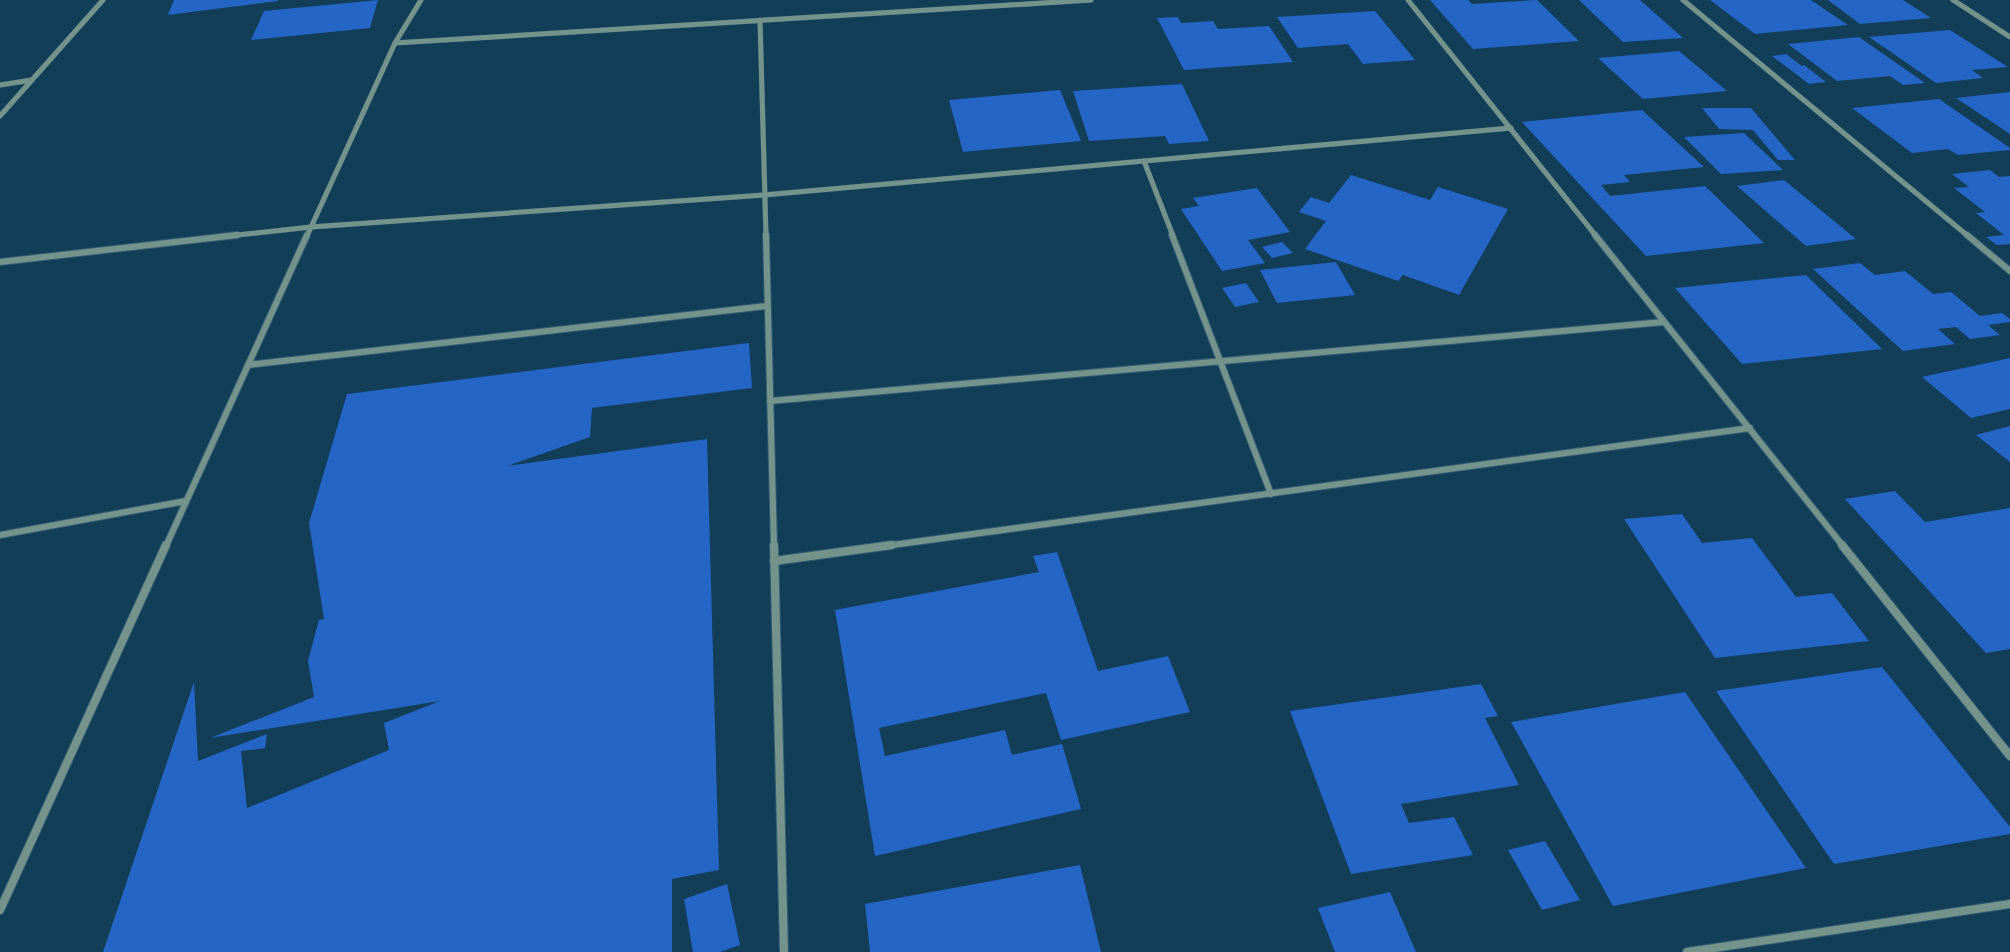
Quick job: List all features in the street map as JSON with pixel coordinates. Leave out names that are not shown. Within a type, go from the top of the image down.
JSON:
[{"type":"street","points":[[0,116],[103,0]]},
{"type":"street","points":[[0,910],[394,43],[421,0]]},
{"type":"street","points":[[394,43],[1091,0]]},
{"type":"street","points":[[1408,0],[2010,756]]},
{"type":"street","points":[[1683,0],[2010,271]]},
{"type":"street","points":[[1953,0],[2010,37]]},
{"type":"street","points":[[760,20],[784,952]]},
{"type":"street","points":[[0,85],[32,80]]},
{"type":"street","points":[[0,262],[311,227],[764,195],[1511,128]]},
{"type":"street","points":[[1144,161],[1271,494]]},
{"type":"street","points":[[248,365],[767,306]]},
{"type":"street","points":[[770,401],[1664,322]]},
{"type":"street","points":[[774,561],[1750,428]]},
{"type":"street","points":[[0,535],[186,501]]},
{"type":"street","points":[[1687,952],[2010,904]]},
{"type":"building","points":[[174,0],[278,0],[278,1],[168,15]]},
{"type":"building","points":[[378,0],[370,28],[251,40],[264,11]]},
{"type":"building","points":[[1430,0],[1468,0],[1472,4],[1537,0],[1579,41],[1473,49]]},
{"type":"building","points":[[1579,0],[1640,0],[1683,38],[1623,42]]},
{"type":"building","points":[[1710,0],[1811,0],[1848,25],[1755,34]]},
{"type":"building","points":[[1828,0],[1903,0],[1931,18],[1860,24]]},
{"type":"building","points":[[1375,11],[1415,60],[1363,64],[1348,44],[1298,48],[1277,17]]},
{"type":"building","points":[[1178,17],[1181,23],[1213,21],[1218,29],[1269,26],[1293,62],[1184,70],[1157,18]]},
{"type":"building","points":[[1950,30],[2008,67],[1972,70],[1983,78],[1936,83],[1869,37]]},
{"type":"building","points":[[1859,37],[1925,83],[1903,85],[1890,76],[1837,81],[1788,44]]},
{"type":"building","points":[[1679,51],[1727,91],[1643,99],[1598,58]]},
{"type":"building","points":[[1786,54],[1802,66],[1804,65],[1826,82],[1809,84],[1772,56]]},
{"type":"building","points":[[1182,84],[1209,141],[1169,144],[1165,136],[1089,141],[1073,91]]},
{"type":"building","points":[[1060,90],[1081,141],[963,152],[949,100]]},
{"type":"building","points":[[2010,92],[2010,134],[1956,98]]},
{"type":"building","points":[[1939,99],[2010,148],[2010,150],[1958,155],[1948,149],[1912,153],[1852,108]]},
{"type":"building","points":[[1702,108],[1751,108],[1795,160],[1778,160],[1753,130],[1719,129]]},
{"type":"building","points":[[1642,110],[1704,167],[1624,175],[1630,182],[1601,185],[1610,196],[1705,186],[1764,243],[1646,256],[1522,122]]},
{"type":"building","points":[[1744,133],[1783,170],[1721,174],[1684,137]]},
{"type":"building","points":[[1990,170],[1999,177],[2010,176],[2010,244],[1997,245],[1986,237],[2004,235],[1976,213],[1985,212],[1954,188],[1969,187],[1952,174]]},
{"type":"building","points":[[1351,175],[1430,200],[1438,187],[1508,209],[1459,295],[1403,275],[1398,281],[1305,249],[1326,221],[1299,212],[1311,197],[1329,203]]},
{"type":"building","points":[[1784,180],[1856,239],[1806,246],[1737,186]]},
{"type":"building","points":[[1257,188],[1290,232],[1248,240],[1265,263],[1222,271],[1181,209],[1199,206],[1193,198]]},
{"type":"building","points":[[1282,242],[1293,253],[1272,258],[1262,247]]},
{"type":"building","points":[[1336,262],[1355,295],[1277,303],[1260,270]]},
{"type":"building","points":[[1860,263],[1875,275],[1905,271],[1933,294],[1951,292],[1980,316],[2002,313],[2010,319],[2010,322],[1988,325],[2000,335],[1970,339],[1956,327],[1938,329],[1955,344],[1903,351],[1813,269]]},
{"type":"building","points":[[1806,275],[1882,349],[1742,364],[1675,288]]},
{"type":"building","points":[[1246,283],[1259,302],[1235,307],[1222,288]]},
{"type":"building","points":[[749,343],[752,388],[592,408],[590,437],[507,466],[707,439],[719,870],[672,879],[672,952],[103,952],[194,682],[198,761],[267,734],[265,748],[241,751],[247,808],[389,750],[384,723],[440,701],[210,738],[314,697],[308,661],[319,620],[324,619],[309,523],[347,394]]},
{"type":"building","points":[[2010,358],[2010,409],[1971,418],[1922,377]]},
{"type":"building","points":[[2010,426],[2010,462],[1976,435]]},
{"type":"building","points":[[1895,491],[1925,522],[2010,508],[2010,649],[1986,653],[1845,499]]},
{"type":"building","points":[[1682,514],[1702,543],[1752,538],[1796,597],[1832,593],[1869,641],[1715,658],[1624,519]]},
{"type":"building","points":[[1057,552],[1098,671],[1168,656],[1190,712],[1061,740],[1046,693],[879,728],[885,756],[1005,730],[1012,755],[1062,744],[1081,809],[875,856],[835,610],[1039,572],[1033,556]]},
{"type":"building","points":[[1882,667],[2010,827],[2010,834],[1834,864],[1716,691]]},
{"type":"building","points":[[1481,684],[1498,716],[1485,718],[1519,785],[1401,804],[1409,823],[1454,817],[1473,855],[1351,874],[1290,711]]},
{"type":"building","points":[[1685,692],[1806,868],[1613,906],[1511,722]]},
{"type":"building","points":[[1545,841],[1580,900],[1542,910],[1508,850]]},
{"type":"building","points":[[1080,865],[1101,952],[870,952],[865,904]]},
{"type":"building","points":[[727,884],[740,945],[720,952],[693,952],[684,899]]},
{"type":"building","points":[[1390,892],[1416,952],[1335,952],[1318,908]]}]
